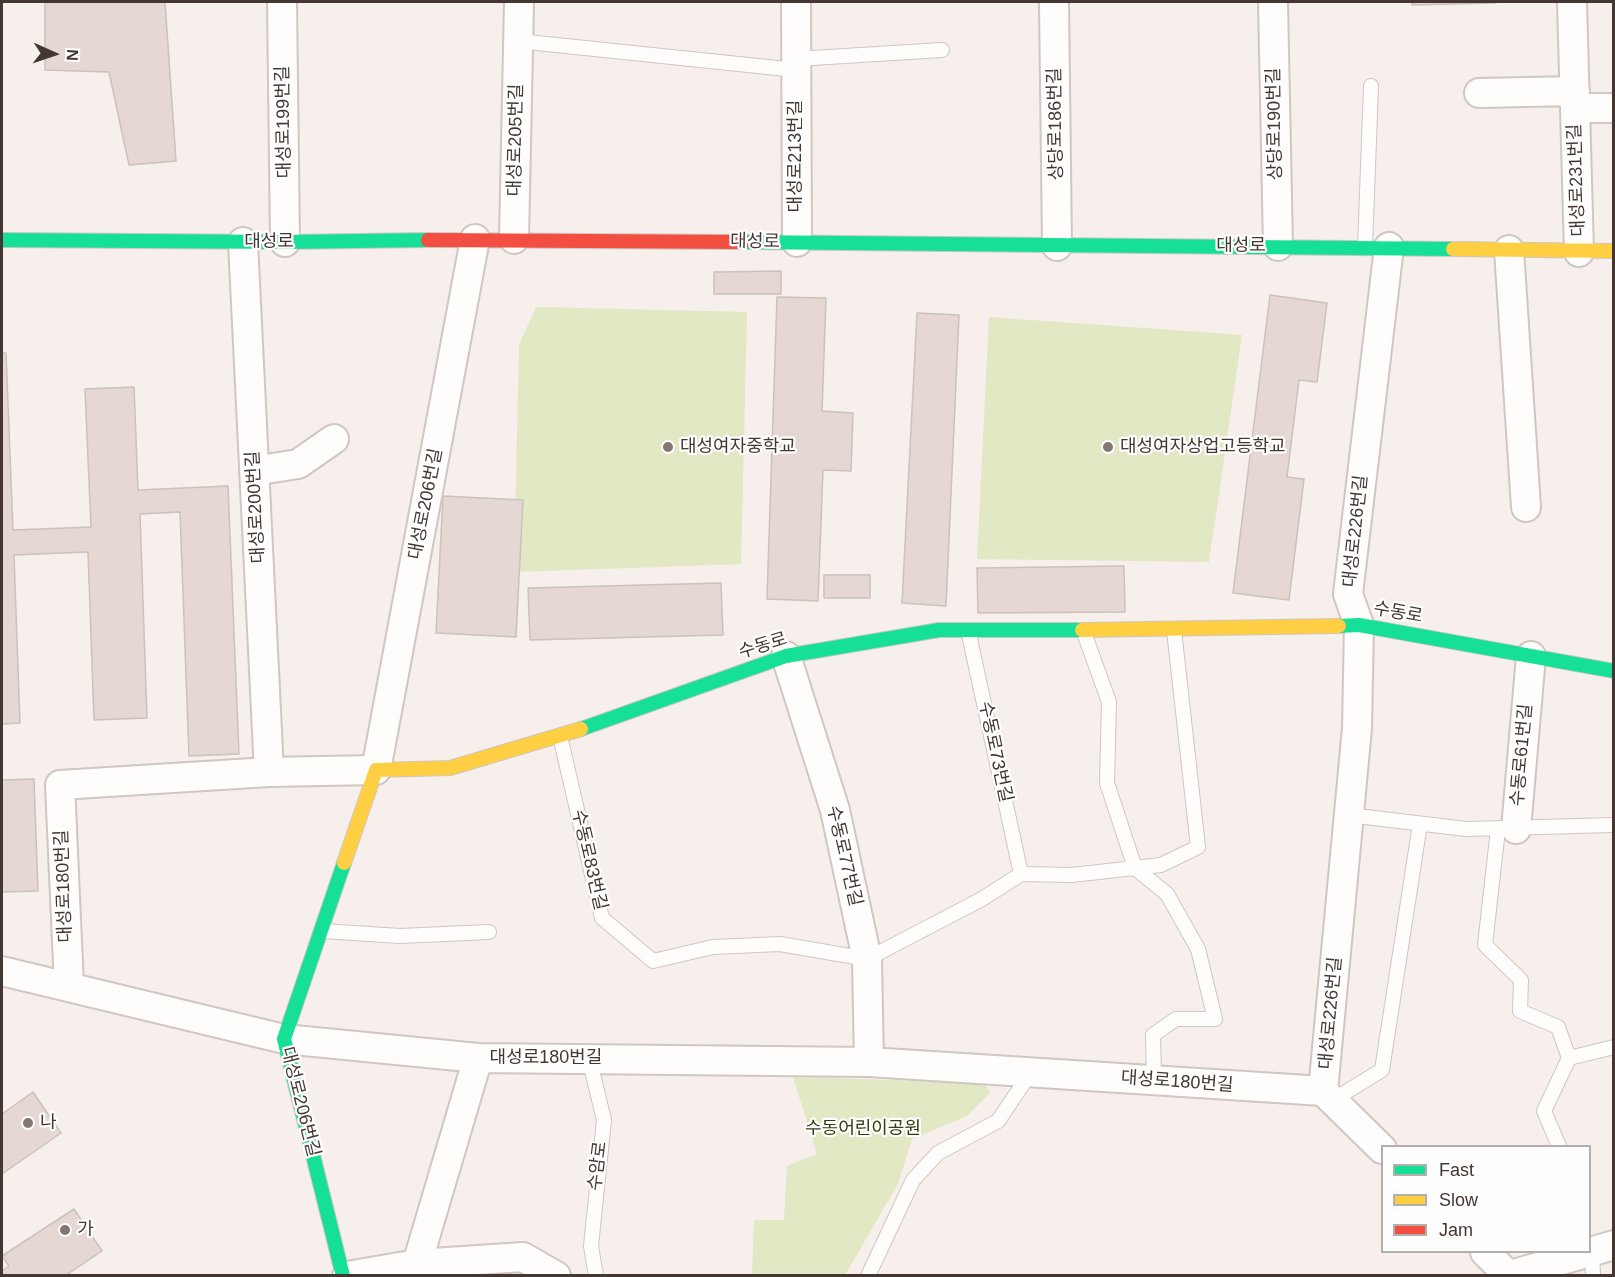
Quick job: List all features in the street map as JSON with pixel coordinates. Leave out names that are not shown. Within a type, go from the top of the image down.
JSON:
[{"type":"street","name":"대성로199번길","points":[[282,2],[285,242]]},
{"type":"street","name":"대성로205번길","points":[[514,239],[519,2]]},
{"type":"street","name":"대성로213번길","points":[[796,2],[797,242]]},
{"type":"street","name":"상당로186번길","points":[[1054,2],[1057,246]]},
{"type":"street","name":"상당로190번길","points":[[1273,2],[1278,246]]},
{"type":"street","name":"대성로231번길","points":[[1572,2],[1579,252]]},
{"type":"street","points":[[1479,93],[1575,99]]},
{"type":"street","name":"대성로231번길","points":[[1575,99],[1614,108]]},
{"type":"street","name":"대성로206번길","points":[[345,1275],[284,1039],[376,770],[475,239]]},
{"type":"street","name":"대성로","points":[[2,240],[285,242],[514,239],[1614,251]]},
{"type":"street","name":"대성로200번길","points":[[243,242],[269,772]]},
{"type":"street","name":"대성로226번길","points":[[1328,1096],[1357,728],[1359,625],[1347,594],[1377,247]]},
{"type":"street","points":[[1509,250],[1526,507]]},
{"type":"street","points":[[254,471],[298,464],[334,439]]},
{"type":"street","name":"수동로","points":[[376,770],[450,768],[560,736],[786,656],[939,630],[1174,630],[1359,625],[1614,670]]},
{"type":"street","name":"수동로77번길","points":[[786,656],[835,810],[867,959],[868,1062]]},
{"type":"street","name":"수동로61번길","points":[[1507,829],[1531,656]]},
{"type":"street","points":[[269,772],[376,770]]},
{"type":"street","name":"대성로180번길","points":[[69,986],[60,785],[269,772]]},
{"type":"street","name":"대성로180번길","points":[[2,971],[284,1039],[478,1058],[868,1062],[1154,1080],[1328,1096]]},
{"type":"street","points":[[417,1264],[478,1058]]},
{"type":"street","points":[[1328,1096],[1381,1147]]},
{"type":"street","points":[[1487,1253],[1507,1275],[1597,1253]]},
{"type":"street","points":[[345,1275],[417,1264],[523,1257],[556,1275]]},
{"type":"lane","points":[[518,41],[672,57],[796,64],[942,50]]},
{"type":"lane","points":[[1371,86],[1377,247]]},
{"type":"lane","name":"수동로73번길","points":[[968,630],[1021,874]]},
{"type":"lane","points":[[1083,630],[1109,702],[1107,783],[1135,868],[1167,894],[1198,949],[1215,1018],[1176,1019],[1153,1035],[1154,1080]]},
{"type":"lane","points":[[867,959],[982,899],[1021,874],[1072,875],[1161,865],[1198,846],[1174,630]]},
{"type":"lane","name":"수동로83번길","points":[[560,736],[602,918],[652,961],[713,947],[780,944],[867,959]]},
{"type":"lane","points":[[1349,815],[1466,830],[1507,829]]},
{"type":"lane","name":"대성로226번길","points":[[1328,1096],[1382,1070],[1420,824]]},
{"type":"lane","name":"수동로61번길","points":[[1569,1058],[1558,1027],[1520,1011],[1521,980],[1485,945],[1507,829],[1614,825]]},
{"type":"lane","points":[[322,931],[400,936],[489,932]]},
{"type":"lane","points":[[1559,1145],[1544,1111],[1569,1058],[1614,1047]]},
{"type":"lane","name":"수암로","points":[[589,1058],[604,1120],[591,1246],[596,1275]]},
{"type":"lane","points":[[868,1275],[913,1180],[938,1153],[998,1121],[1031,1072]]},
{"type":"green space","points":[[536,307],[747,312],[741,564],[514,572],[519,345]]},
{"type":"green space","points":[[989,317],[1242,335],[1209,562],[977,559]]},
{"type":"green space","name":"수동어린이공원","points":[[793,1077],[985,1083],[990,1093],[967,1116],[912,1139],[898,1184],[845,1275],[752,1276],[754,1220],[784,1220],[787,1166],[817,1154]]},
{"type":"building","points":[[45,2],[165,2],[176,161],[129,165],[109,72],[45,70]]},
{"type":"building","points":[[1412,2],[1496,2],[1496,3],[1412,5]]},
{"type":"building","points":[[781,271],[781,294],[714,294],[714,272]]},
{"type":"building","points":[[1270,295],[1327,303],[1317,382],[1299,380],[1287,477],[1304,479],[1289,600],[1233,593]]},
{"type":"building","points":[[777,297],[826,298],[822,411],[853,413],[851,471],[823,470],[818,601],[767,599]]},
{"type":"building","points":[[917,313],[959,315],[946,606],[902,603]]},
{"type":"building","points":[[2,353],[6,353],[13,530],[91,527],[85,389],[134,387],[138,490],[228,486],[239,754],[189,756],[180,512],[140,514],[147,718],[94,720],[88,552],[14,555],[20,723],[2,724]]},
{"type":"building","points":[[443,496],[523,500],[516,637],[436,633]]},
{"type":"building","points":[[1124,566],[1125,612],[978,613],[977,568]]},
{"type":"building","points":[[824,575],[870,575],[870,598],[824,598]]},
{"type":"building","points":[[721,583],[723,635],[530,640],[528,588]]},
{"type":"building","points":[[34,779],[38,891],[2,892],[2,780]]},
{"type":"building","name":"나","points":[[33,1092],[61,1133],[2,1174],[2,1114]]},
{"type":"building","name":"가","points":[[74,1209],[102,1251],[65,1276],[2,1276],[2,1271],[9,1266],[2,1256]]},
{"type":"traffic: fast","points":[[2,240],[285,242],[428,240]]},
{"type":"traffic: fast","points":[[743,242],[1453,249]]},
{"type":"traffic: fast","points":[[1339,626],[1359,625],[1614,671]]},
{"type":"traffic: fast","points":[[581,729],[786,656],[939,630],[1082,630]]},
{"type":"traffic: fast","points":[[343,1276],[284,1039],[344,863]]},
{"type":"traffic: slow","points":[[1453,249],[1614,251]]},
{"type":"traffic: slow","points":[[1082,630],[1339,626]]},
{"type":"traffic: slow","points":[[344,863],[376,770],[450,768],[581,729]]},
{"type":"traffic: jam","points":[[428,240],[743,242]]},
{"type":"place","name":"대성여자중학교","points":[[668,447]]},
{"type":"place","name":"대성여자상업고등학교","points":[[1108,447]]},
{"type":"place","name":"나","points":[[28,1123]]},
{"type":"place","name":"가","points":[[65,1230]]}]
